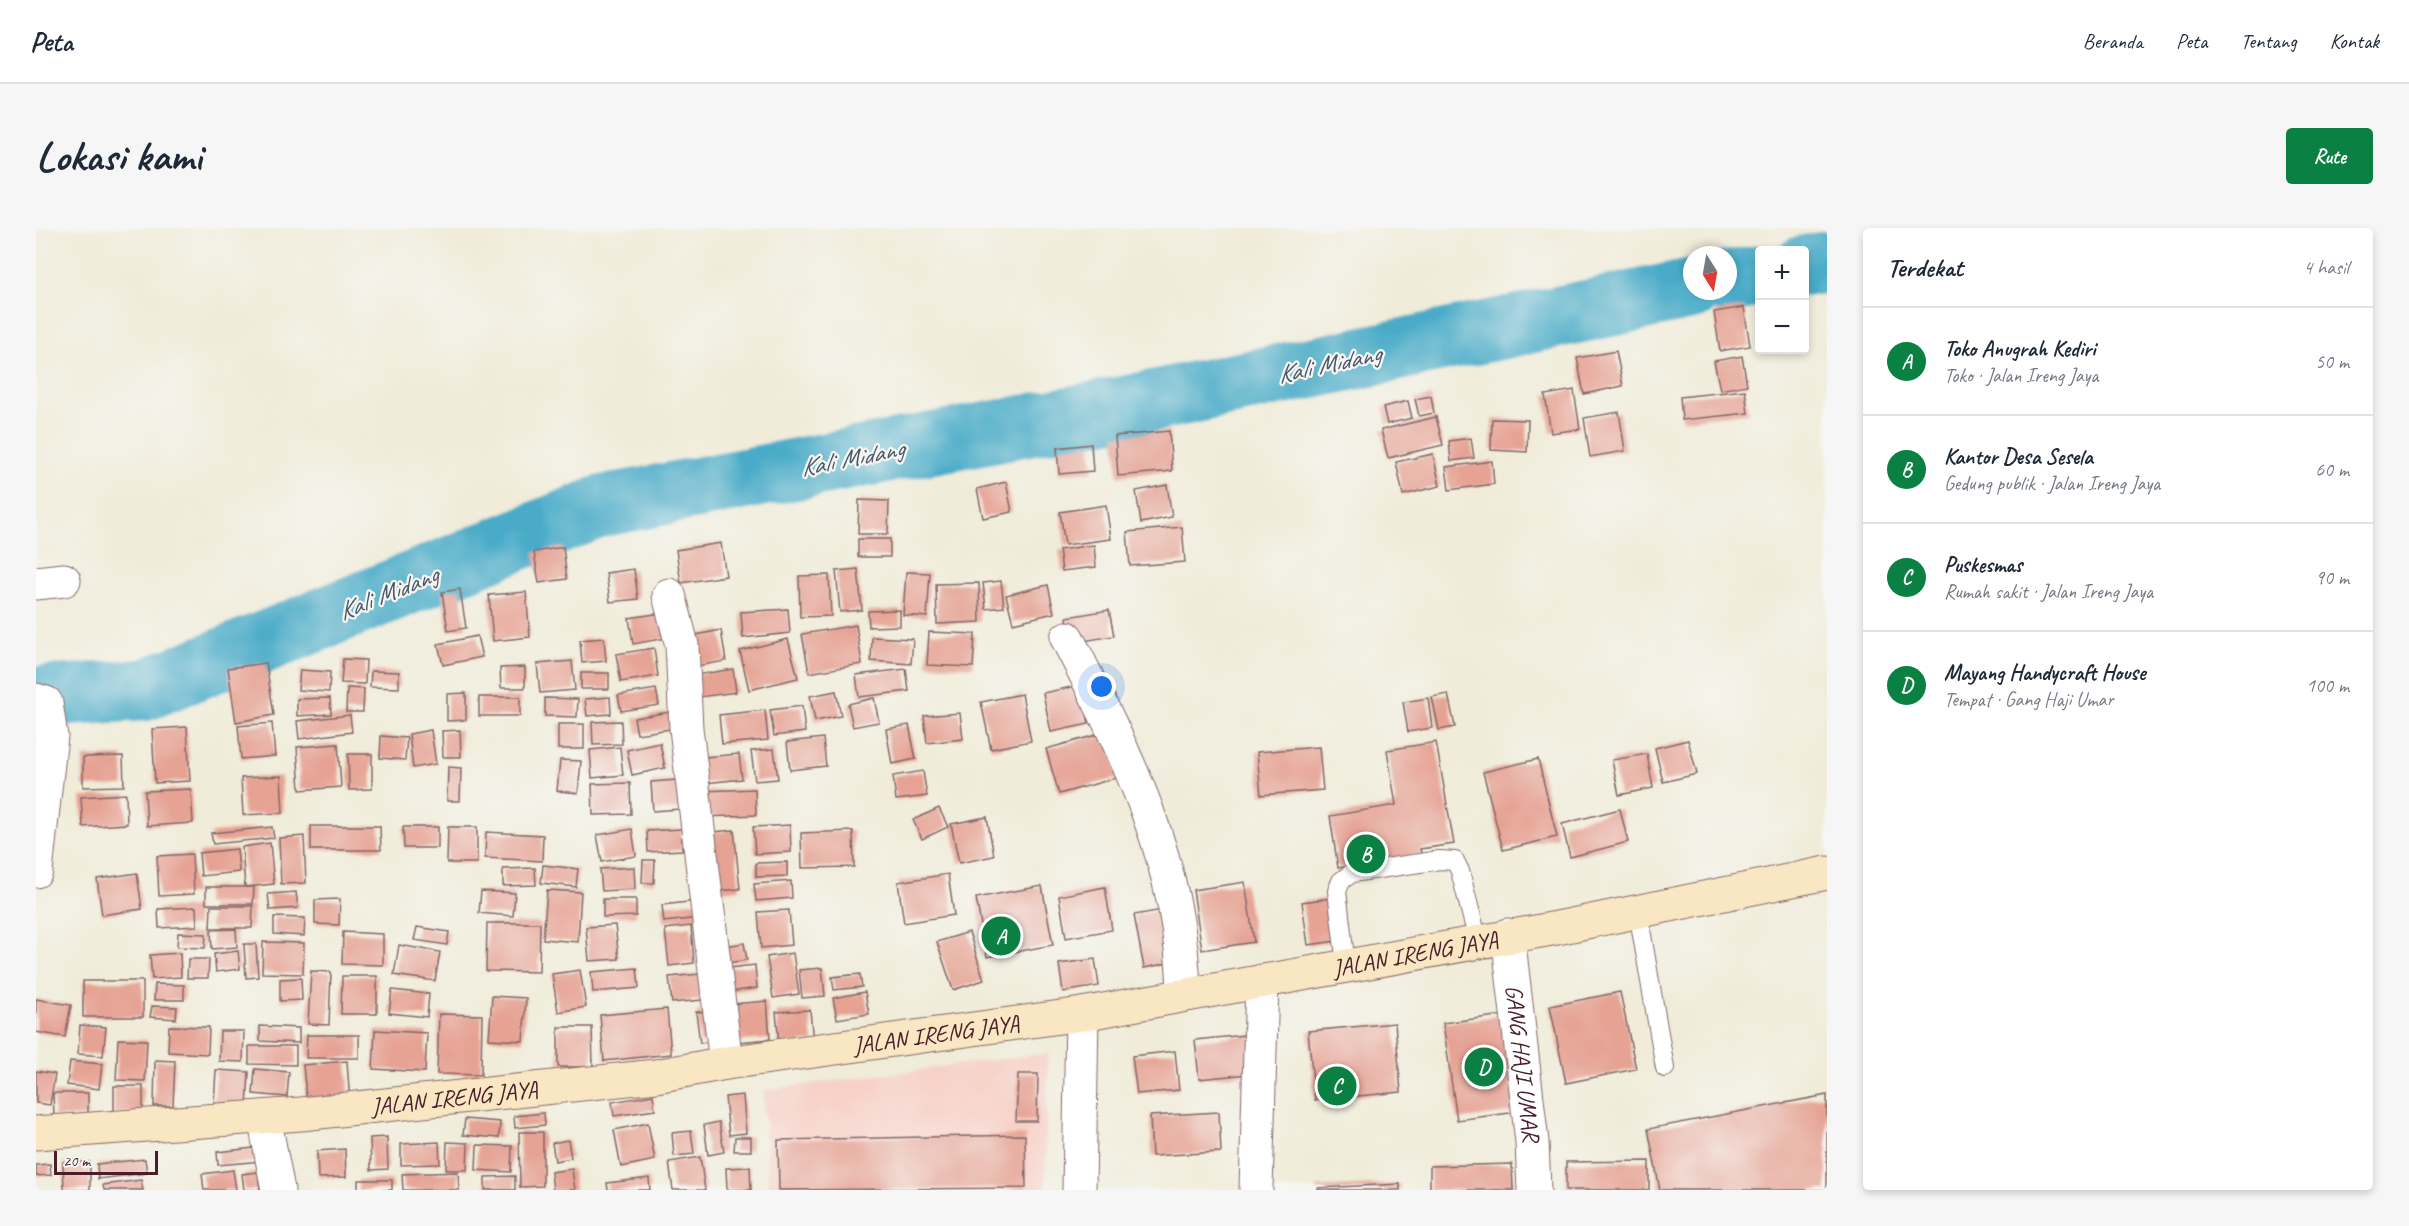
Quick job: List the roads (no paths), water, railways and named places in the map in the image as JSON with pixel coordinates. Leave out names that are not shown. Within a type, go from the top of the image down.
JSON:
[{"type":"street","points":[[669,596],[682,645],[686,728],[726,1063]]},
{"type":"street","points":[[1067,638],[1137,780],[1162,848],[1183,950],[1184,995]]},
{"type":"street","points":[[36,700],[46,703],[51,736],[36,871]]},
{"type":"street","name":"JALAN IRENG JAYA","points":[[36,1133],[264,1117],[656,1076],[726,1063],[1082,1014],[1638,912],[1827,873]]},
{"type":"street","name":"GANG HAJI UMAR","points":[[1493,938],[1532,1142],[1534,1190]]},
{"type":"street","points":[[1256,1190],[1262,981]]},
{"type":"street","points":[[1079,1190],[1082,1014]]},
{"type":"street","points":[[264,1117],[278,1190]]},
{"type":"lane","points":[[1346,965],[1337,891],[1341,881],[1352,873],[1440,860],[1455,861],[1493,938]]},
{"type":"lane","points":[[1638,912],[1665,1068]]},
{"type":"waterway","name":"Kali Midang","points":[[1809,265],[1827,262]]},
{"type":"waterway","name":"Kali Midang","points":[[1737,280],[1755,277]]},
{"type":"waterway","name":"Kali Midang","points":[[36,697],[145,690],[602,506],[1128,406],[1683,291]]},
{"type":"place","name":"Kantor Desa Sesela","points":[[1366,854]]},
{"type":"place","name":"Toko Anugrah Kediri","points":[[1001,936]]},
{"type":"place","name":"Mayang Handycraft House","points":[[1484,1067]]},
{"type":"place","name":"Puskesmas","points":[[1337,1086]]}]
